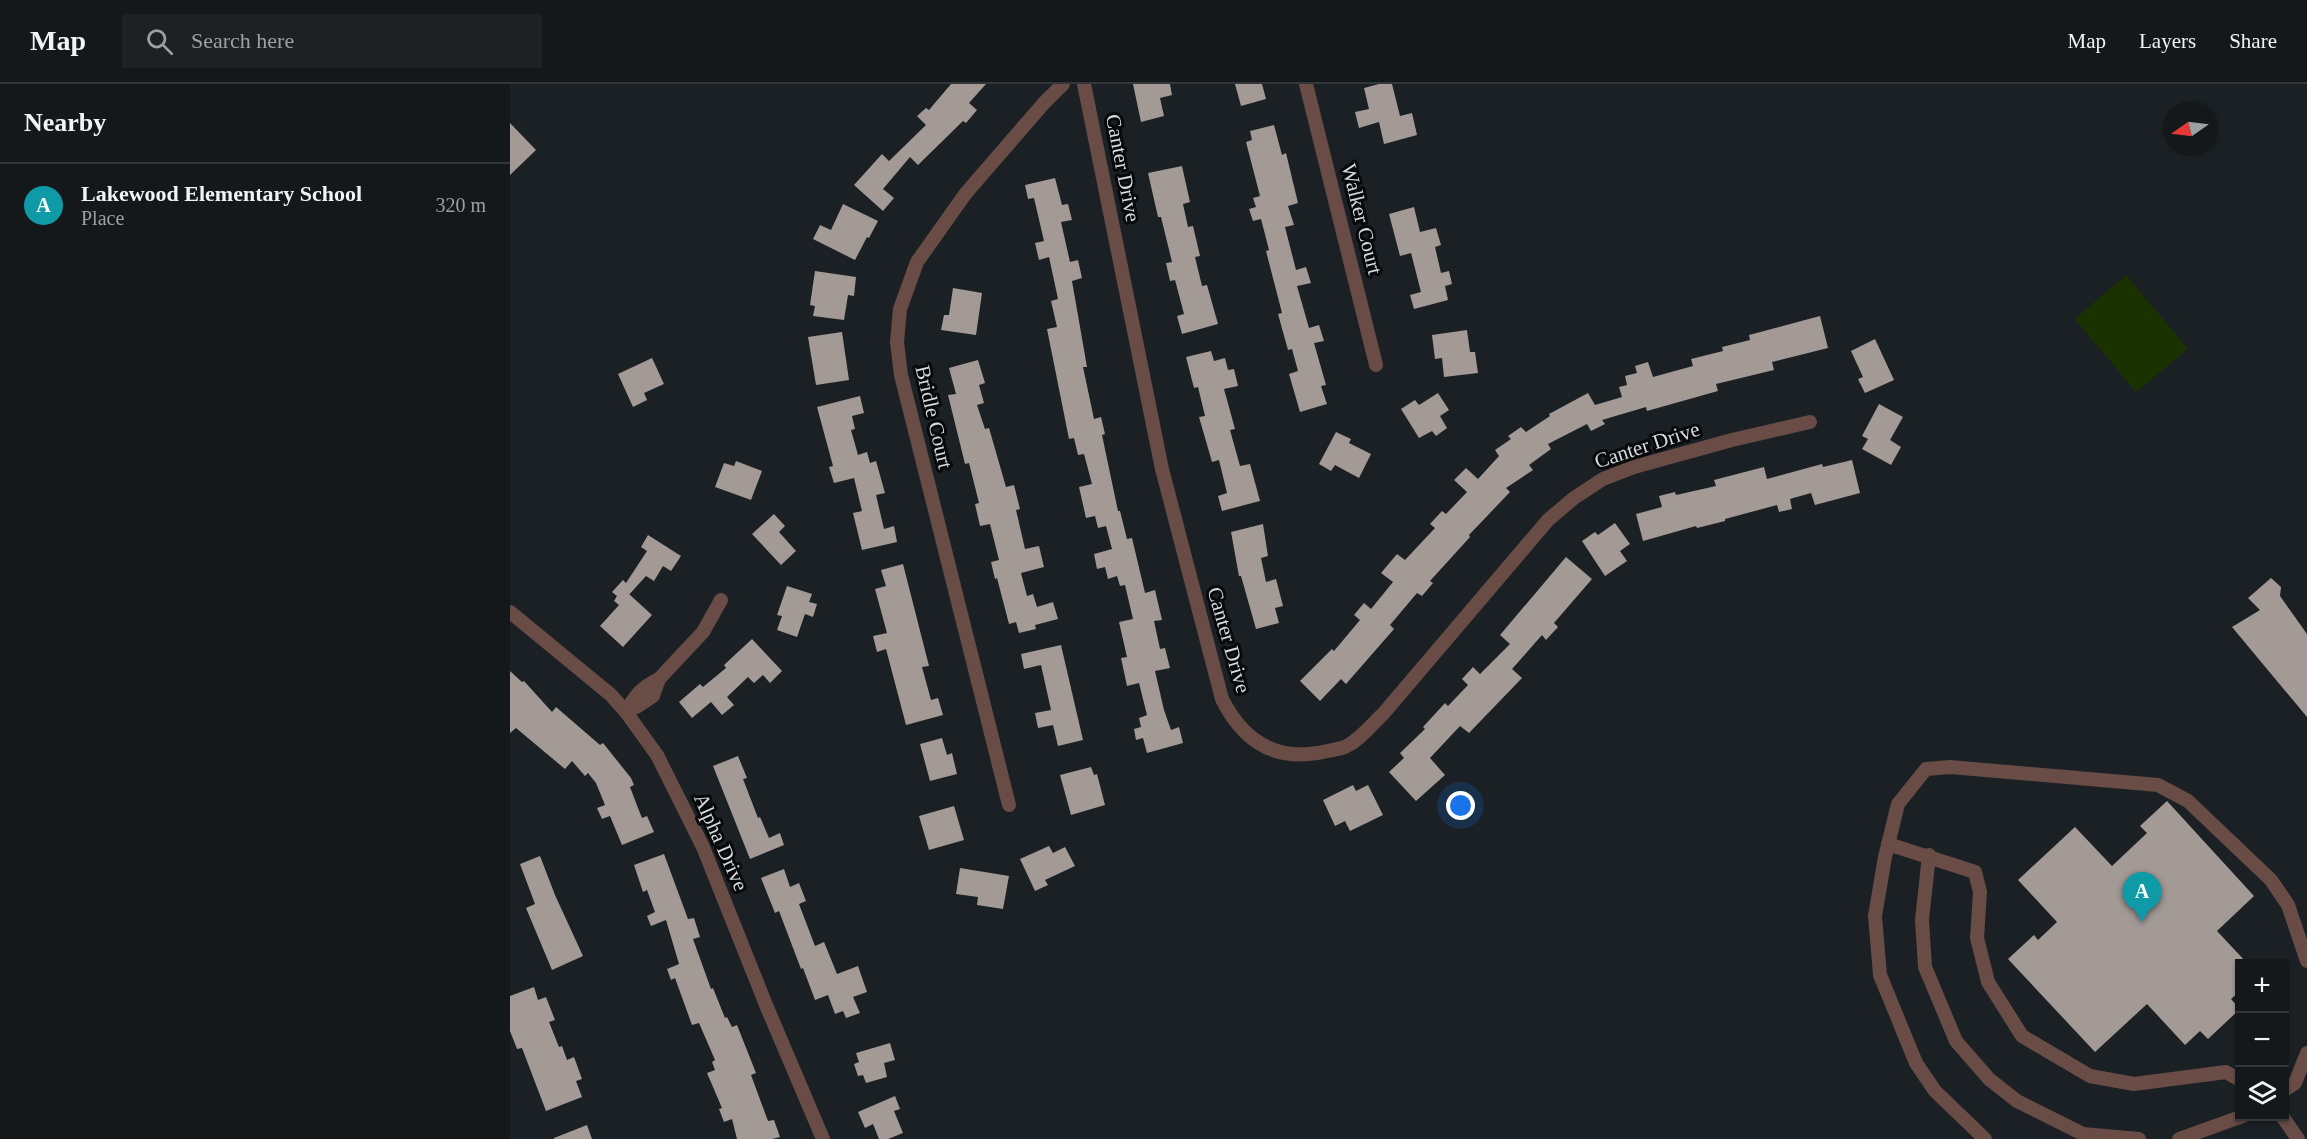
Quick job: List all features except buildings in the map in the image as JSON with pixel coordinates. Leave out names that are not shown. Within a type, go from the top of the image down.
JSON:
[{"type":"street","name":"Bridle Court","points":[[1009,805],[901,375],[897,342],[900,309],[917,262],[966,193],[1044,103],[1064,84]]},
{"type":"street","name":"Canter Drive","points":[[1084,84],[1162,469],[1222,699],[1239,728],[1251,739],[1280,754],[1312,755],[1345,747],[1359,738],[1383,714],[1540,528],[1574,498],[1603,479],[1635,467],[1732,440],[1810,422]]},
{"type":"street","name":"Walker Court","points":[[1306,84],[1376,365]]},
{"type":"street","points":[[626,712],[652,696],[659,679],[703,632],[722,600]]},
{"type":"street","name":"Alpha Drive","points":[[510,612],[611,695],[657,755],[703,847],[823,1139]]},
{"type":"street","points":[[1985,1139],[1935,1091],[1916,1063],[1880,975],[1875,916],[1888,844],[1898,804],[1926,769],[1950,767],[2158,785],[2188,801],[2271,880],[2288,905],[2307,961]]},
{"type":"street","points":[[1888,844],[1929,855],[1975,872],[1980,892],[1977,938],[1988,982],[2022,1035],[2090,1076],[2134,1084],[2226,1072],[2235,1077]]},
{"type":"street","points":[[1929,855],[1922,920],[1925,967],[1956,1041],[1989,1078],[2017,1101],[2083,1134],[2139,1139]]},
{"type":"street","points":[[2289,1087],[2295,1083],[2307,1053]]},
{"type":"street","points":[[2179,1139],[2235,1119]]},
{"type":"street","points":[[2285,1121],[2298,1139]]},
{"type":"green space","points":[[2126,275],[2188,349],[2136,392],[2075,319]]},
{"type":"place","name":"Lakewood Elementary School","points":[[2142,922]]}]
